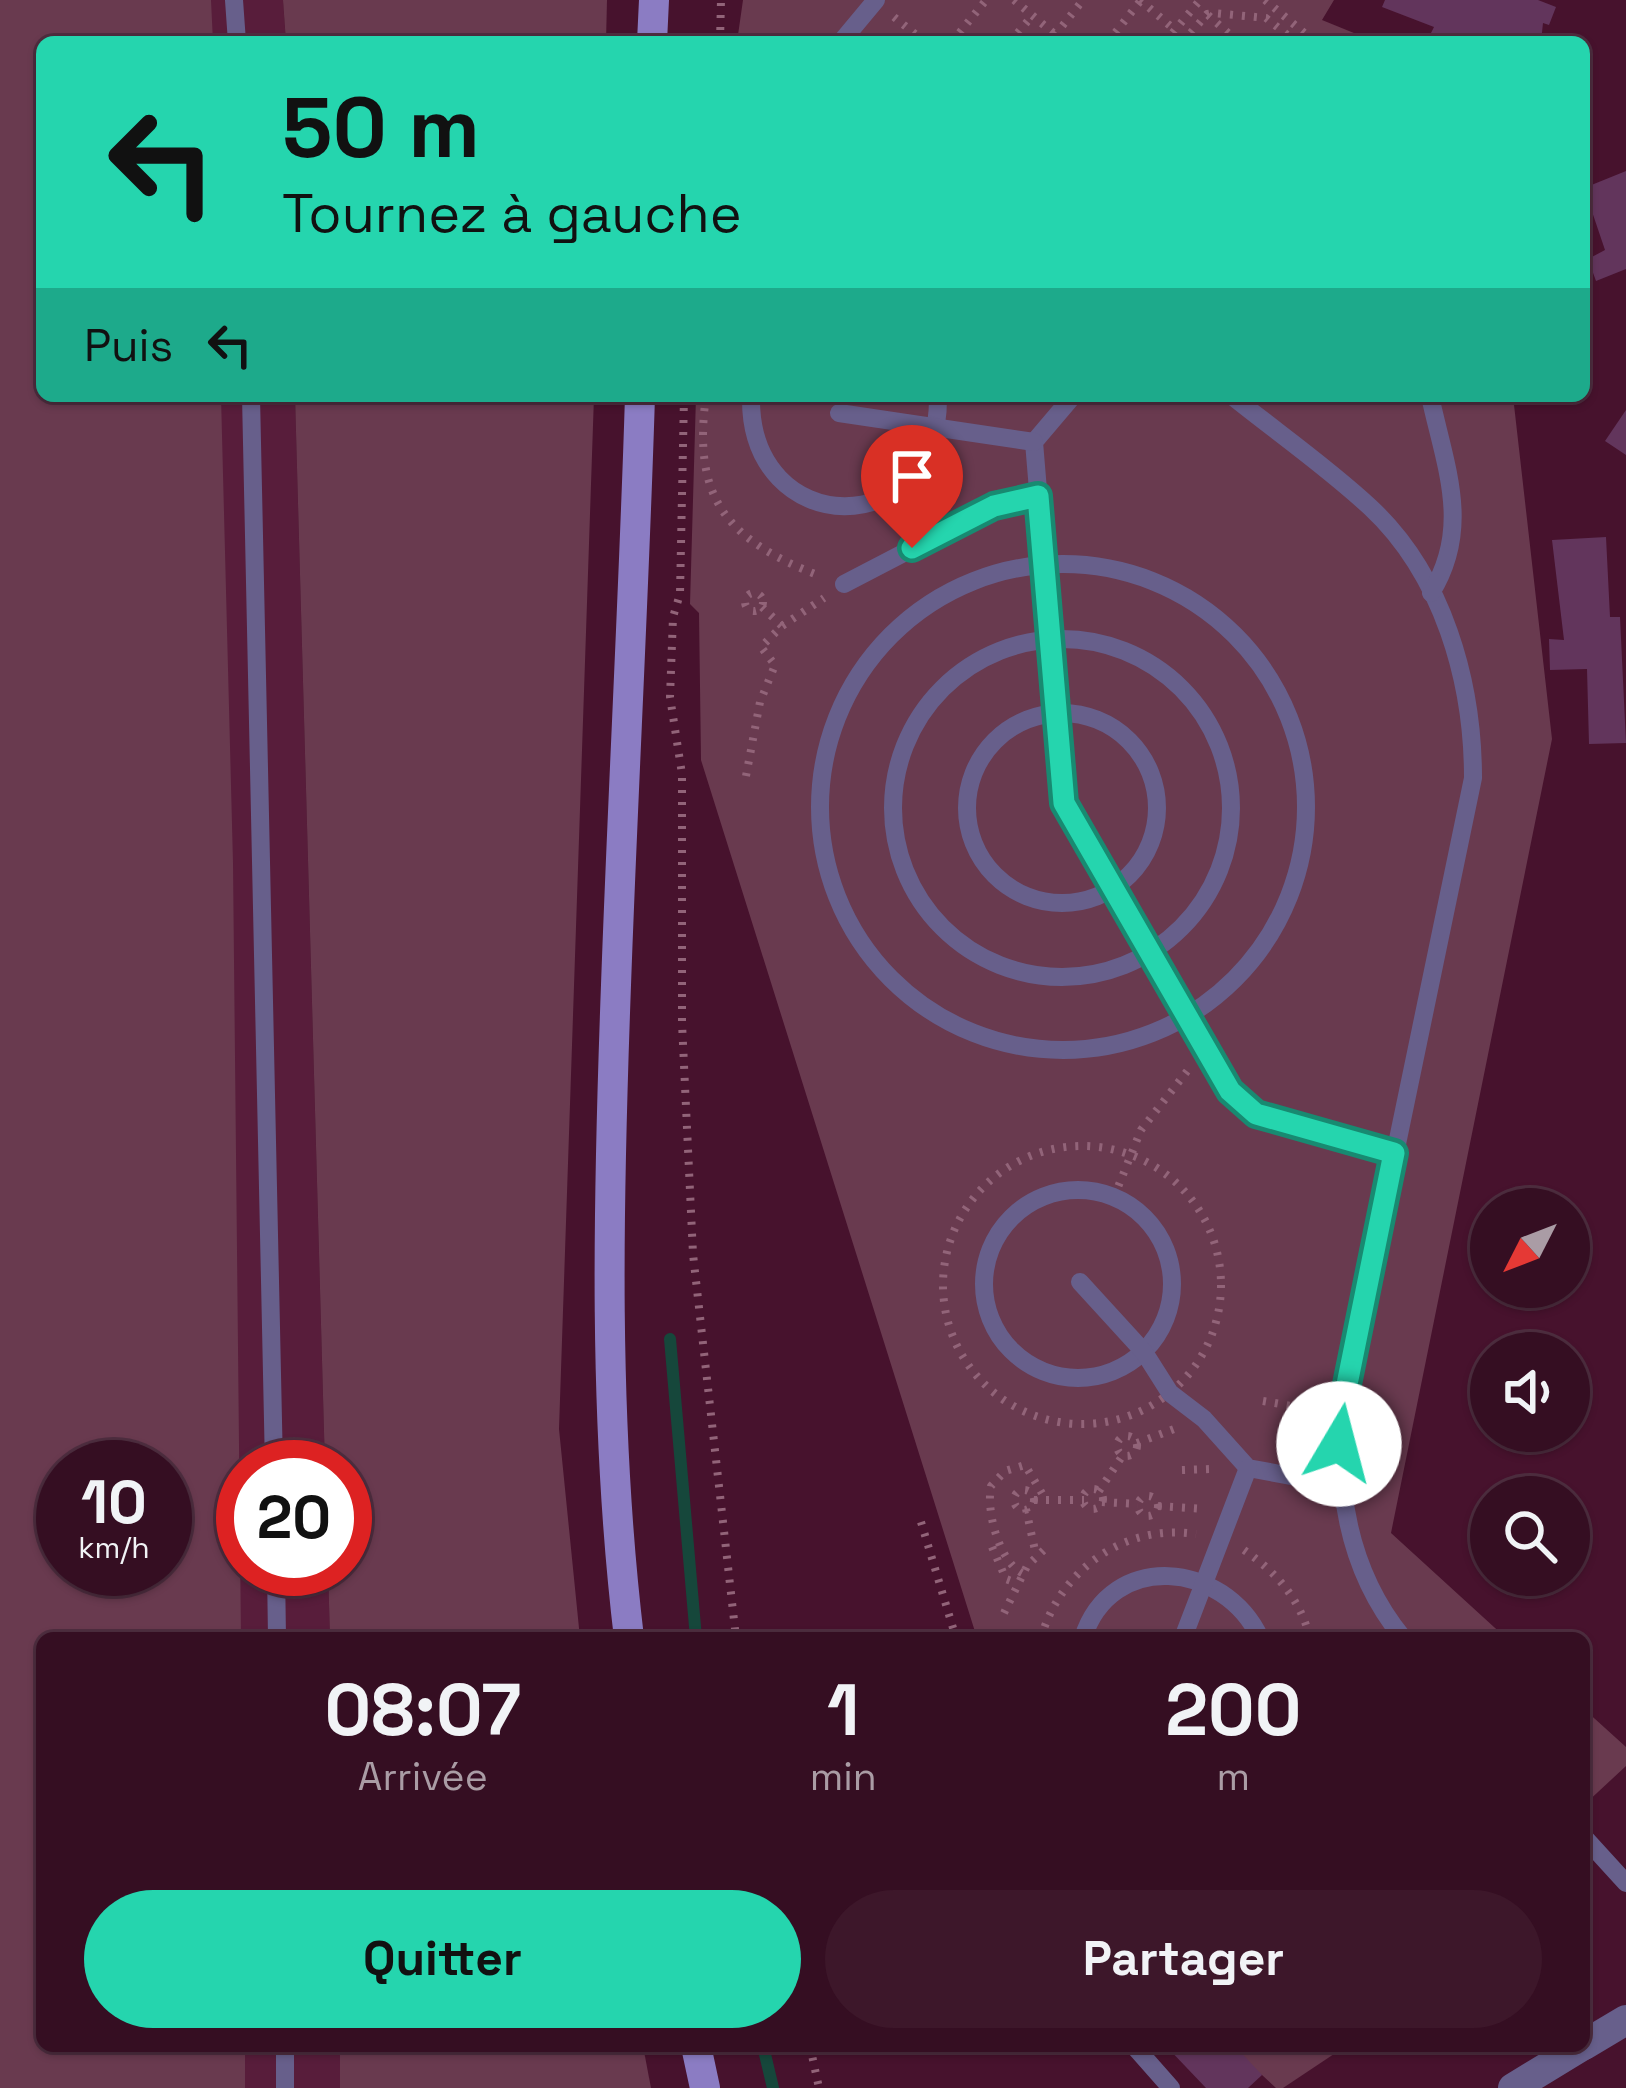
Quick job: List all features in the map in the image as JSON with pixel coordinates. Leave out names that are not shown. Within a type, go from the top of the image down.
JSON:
[{"type":"street","points":[[652,36],[653,0]]},
{"type":"street","points":[[628,1632],[609,1353],[610,1153],[640,402]]},
{"type":"street","points":[[1590,2042],[1626,2020]]},
{"type":"street","points":[[697,2052],[705,2088]]},
{"type":"street","points":[[1513,2088],[1573,2052]]},
{"type":"lane","points":[[234,0],[237,36]]},
{"type":"lane","points":[[846,36],[876,0]]},
{"type":"lane","points":[[251,402],[273,1440]]},
{"type":"lane","points":[[751,402],[750,423],[759,452],[776,477],[799,495],[827,505],[857,506],[886,497],[910,480],[929,456],[939,428],[938,402]]},
{"type":"lane","points":[[1068,402],[1034,442],[1064,803],[1230,1091],[1256,1114],[1394,1153]]},
{"type":"lane","points":[[1240,402],[1372,508],[1406,548],[1453,642],[1466,690],[1473,778],[1342,1415],[1340,1485],[1359,1562],[1399,1632]]},
{"type":"lane","points":[[1431,402],[1455,511],[1452,548],[1431,593]]},
{"type":"lane","points":[[839,413],[1034,442]]},
{"type":"lane","points":[[844,584],[994,506],[1038,496]]},
{"type":"lane","points":[[1043,564],[1090,565],[1136,574],[1179,592],[1217,619],[1250,652],[1277,690],[1295,733],[1305,778],[1306,825],[1299,871],[1282,914],[1258,954],[1227,988],[1189,1016],[1112,1046],[1070,1051],[1029,1048],[950,1022],[884,971],[859,938],[832,880],[820,819],[822,778],[838,717],[867,662],[895,631],[945,595],[1003,571],[1043,564]]},
{"type":"lane","points":[[1050,639],[1113,647],[1152,665],[1185,692],[1219,746],[1230,788],[1226,851],[1198,909],[1152,952],[1119,968],[1082,976],[1058,978],[1010,969],[987,960],[946,932],[904,872],[892,799],[902,751],[925,708],[980,659],[1026,642],[1050,639]]},
{"type":"lane","points":[[1057,712],[1084,714],[1132,742],[1148,765],[1157,820],[1135,870],[1114,889],[1085,901],[1053,904],[1022,896],[995,878],[976,852],[966,822],[967,790],[978,760],[998,735],[1025,719],[1057,712]]},
{"type":"lane","points":[[1064,1190],[1114,1197],[1146,1218],[1163,1242],[1172,1270],[1171,1300],[1162,1328],[1144,1352],[1120,1369],[1091,1377],[1062,1377],[1034,1367],[1010,1350],[994,1325],[985,1297],[985,1268],[994,1240],[1012,1216],[1036,1199],[1064,1190]]},
{"type":"lane","points":[[1080,1282],[1144,1352],[1170,1393],[1204,1419],[1249,1468],[1340,1485]]},
{"type":"lane","points":[[1185,1632],[1249,1468]]},
{"type":"lane","points":[[1086,1632],[1102,1605],[1124,1588],[1150,1578],[1178,1575],[1204,1581],[1229,1595],[1258,1632]]},
{"type":"lane","points":[[276,1596],[277,1632]]},
{"type":"lane","points":[[1590,1844],[1626,1883]]},
{"type":"lane","points":[[285,2052],[285,2088]]},
{"type":"lane","points":[[1139,2052],[1171,2088]]},
{"type":"path","points":[[720,36],[721,0]]},
{"type":"path","points":[[957,36],[986,0]]},
{"type":"path","points":[[1019,2],[1055,35],[1083,0]]},
{"type":"path","points":[[1113,36],[1141,0],[1175,30]]},
{"type":"path","points":[[1170,36],[1200,0]]},
{"type":"path","points":[[1265,0],[1308,36]]},
{"type":"path","points":[[1188,36],[1207,14]]},
{"type":"path","points":[[1207,14],[1231,36]]},
{"type":"path","points":[[1207,14],[1266,18],[1288,36]]},
{"type":"path","points":[[1015,36],[1032,16]]},
{"type":"path","points":[[684,402],[680,594],[673,616],[670,697],[682,774],[683,1063],[695,1277],[735,1632]]},
{"type":"path","points":[[706,402],[705,458],[712,500],[725,519],[779,559],[844,584]]},
{"type":"path","points":[[746,776],[760,702],[775,664],[760,647],[782,626],[844,584]]},
{"type":"path","points":[[762,607],[782,626]]},
{"type":"path","points":[[1114,1197],[1141,1130],[1208,1049]]},
{"type":"path","points":[[1263,1401],[1342,1415]]},
{"type":"path","points":[[1099,1491],[1124,1455]]},
{"type":"path","points":[[1022,1573],[1011,1564],[992,1518],[991,1486],[1005,1471],[1025,1465],[1046,1500]]},
{"type":"path","points":[[1026,1509],[1015,1505],[1016,1495],[1027,1490],[1034,1500]]},
{"type":"path","points":[[1084,1500],[1087,1492],[1099,1491]]},
{"type":"path","points":[[1099,1491],[1102,1502]]},
{"type":"path","points":[[1026,1509],[1034,1500],[1084,1500],[1092,1509],[1102,1502],[1138,1504],[1147,1496],[1158,1506],[1232,1511]]},
{"type":"path","points":[[1026,1509],[1036,1555]]},
{"type":"path","points":[[921,1522],[954,1632]]},
{"type":"path","points":[[992,1547],[1006,1579],[1017,1583]]},
{"type":"path","points":[[1004,1613],[1022,1573],[1047,1547]]},
{"type":"path","points":[[812,2052],[819,2088]]},
{"type":"shaded area","points":[[0,0],[283,0],[286,36],[36,36],[36,402],[295,402],[324,1440],[216,1440],[216,1596],[329,1596],[330,1632],[36,1632],[36,2052],[340,2052],[340,2088],[0,2088]]},
{"type":"shaded area","points":[[0,0],[211,0],[213,36],[36,36],[36,402],[221,402],[233,863],[239,1440],[216,1440],[216,1596],[241,1596],[241,1632],[36,1632],[36,2052],[245,2052],[245,2088],[0,2088]]},
{"type":"shaded area","points":[[283,0],[607,0],[606,36],[286,36]]},
{"type":"shaded area","points":[[743,0],[1334,0],[1322,20],[1361,36],[738,36]]},
{"type":"shaded area","points":[[295,402],[594,402],[559,1429],[579,1632],[330,1632],[329,1596],[372,1596],[372,1440],[324,1440]]},
{"type":"shaded area","points":[[696,402],[1514,402],[1552,739],[1391,1533],[1499,1632],[975,1632],[701,760],[699,613],[690,604]]},
{"type":"shaded area","points":[[1590,1714],[1626,1747],[1626,1766],[1590,1799]]},
{"type":"shaded area","points":[[340,2052],[644,2052],[651,2088],[340,2088]]},
{"type":"shaded area","points":[[1186,2052],[1337,2052],[1283,2088],[1276,2088],[1262,2075]]},
{"type":"building","points":[[1385,0],[1538,0],[1556,7],[1549,25],[1543,23],[1542,36],[1439,36],[1431,33],[1434,27],[1382,7]]},
{"type":"building","points":[[1626,171],[1626,269],[1596,281],[1590,258],[1605,250],[1590,206],[1590,186]]},
{"type":"building","points":[[1626,410],[1626,455],[1605,441]]},
{"type":"building","points":[[1606,537],[1610,617],[1620,617],[1626,743],[1589,744],[1587,669],[1550,670],[1549,639],[1564,640],[1552,540]]},
{"type":"building","points":[[1172,2052],[1241,2052],[1262,2075],[1248,2088],[1206,2088]]},
{"type":"waterway","points":[[670,1339],[695,1632]]},
{"type":"waterway","points":[[764,2052],[773,2088]]},
{"type":"route","points":[[912,548],[994,506],[1038,496],[1064,803],[1242,1105],[1256,1114],[1394,1153],[1339,1444]]}]
